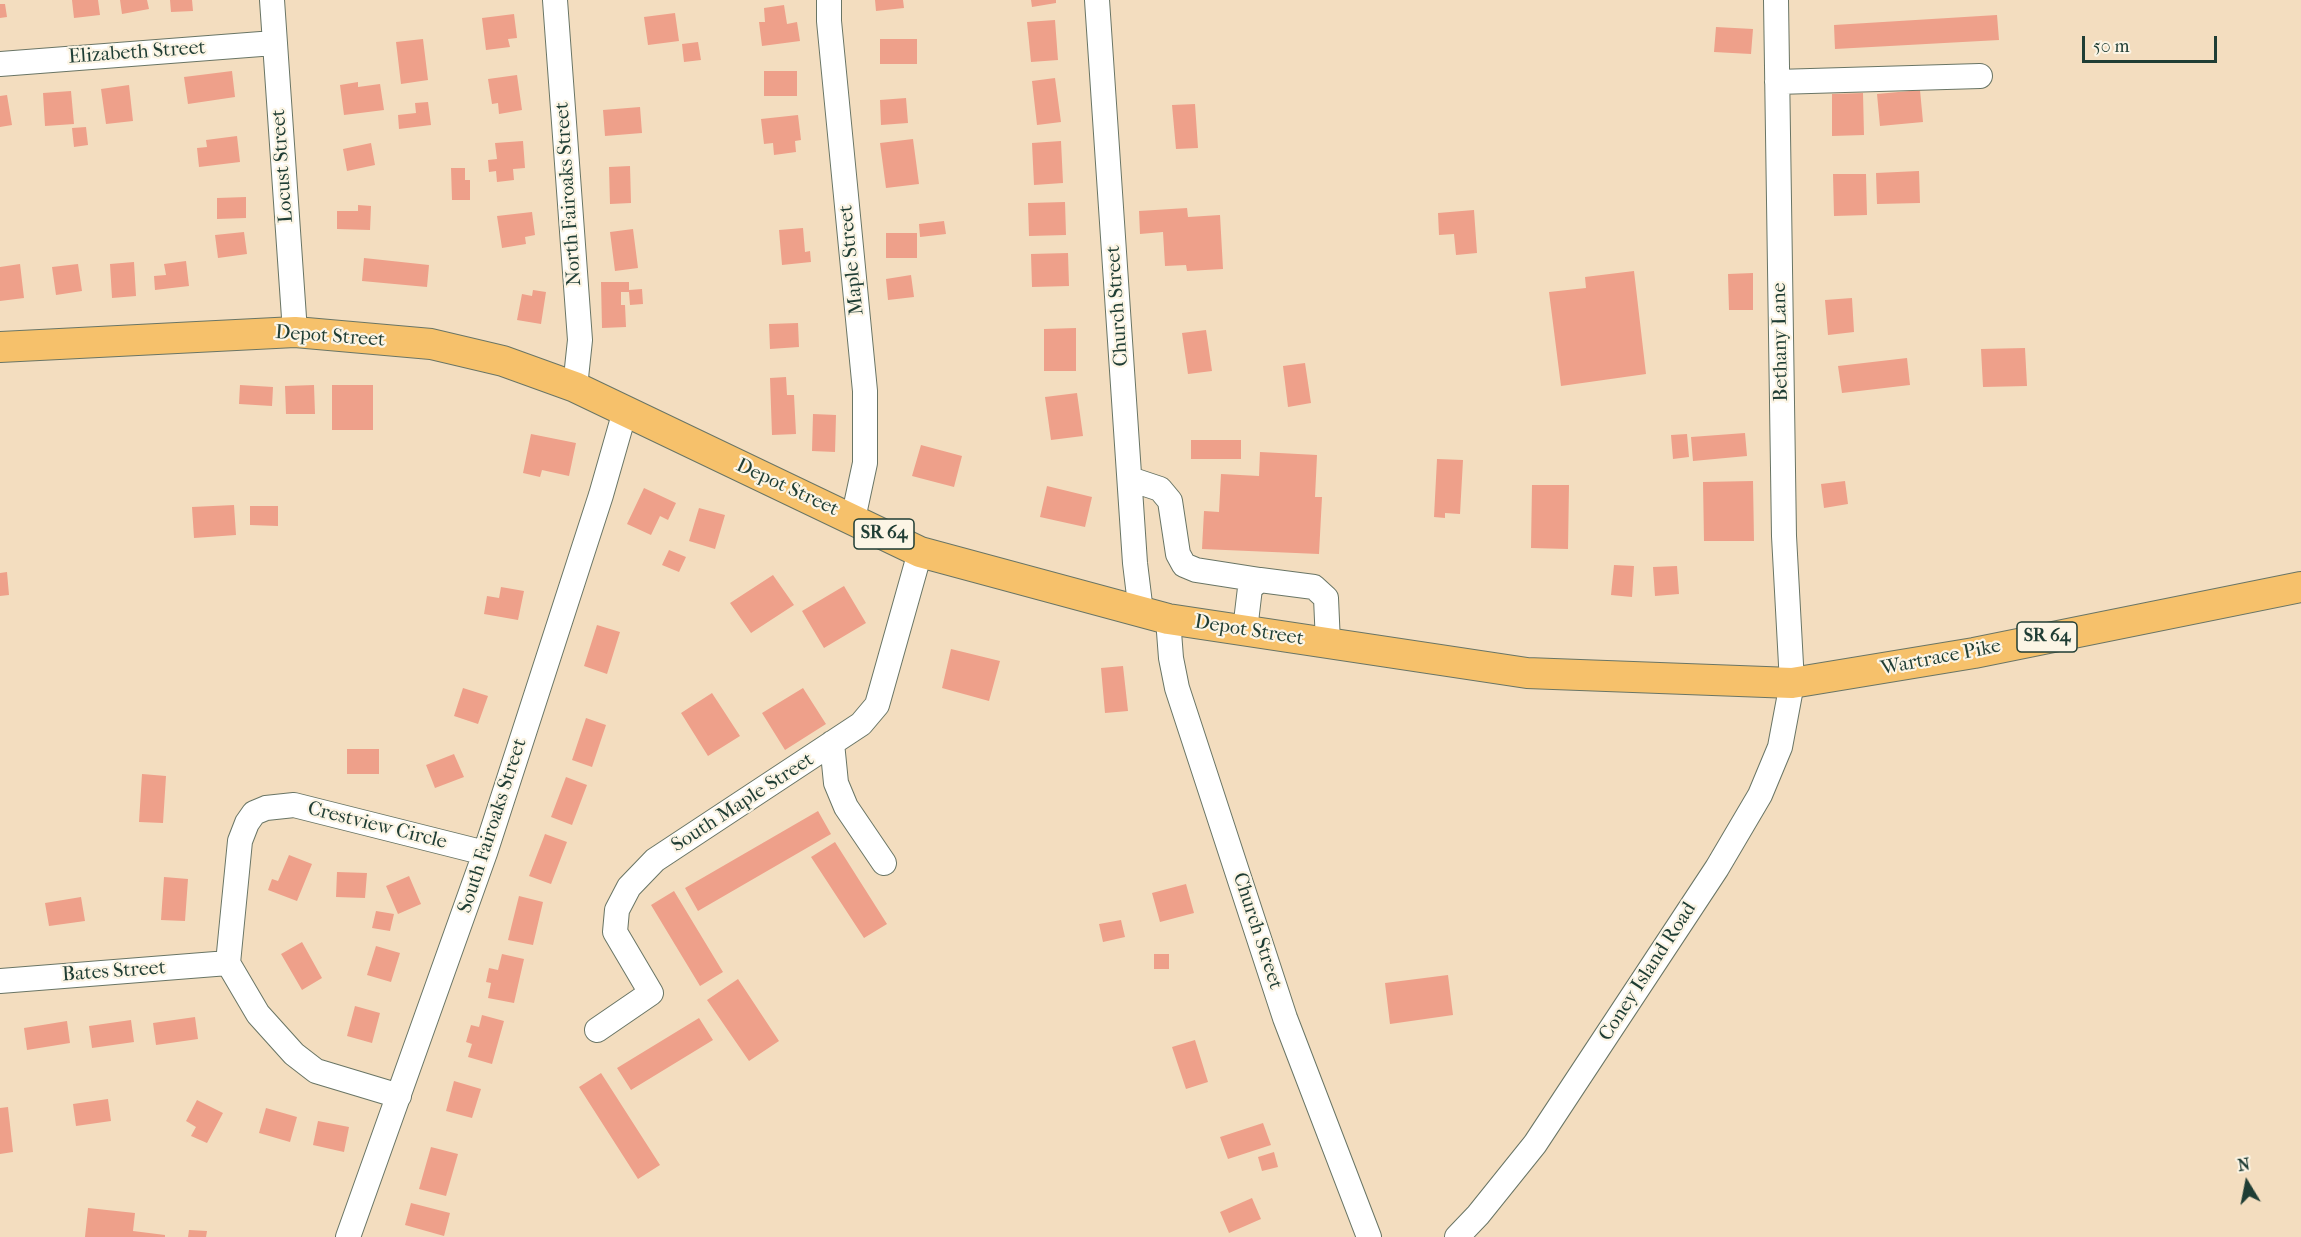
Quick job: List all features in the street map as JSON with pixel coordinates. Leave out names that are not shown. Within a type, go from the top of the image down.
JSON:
[{"type":"main road","name":"Depot Street","points":[[0,346],[252,332],[295,332],[431,344],[503,361],[575,387],[920,552],[1155,615],[1527,673],[1792,683]]},
{"type":"main road","name":"Wartrace Pike","points":[[1792,683],[1974,653],[2301,587]]},
{"type":"street","name":"Locust Street","points":[[272,0],[295,332]]},
{"type":"street","name":"North Fairoaks Street","points":[[555,0],[580,340],[575,387]]},
{"type":"street","name":"Maple Street","points":[[828,0],[865,391],[865,463],[853,519]]},
{"type":"street","name":"Church Street","points":[[1097,0],[1135,563],[1171,657],[1180,699],[1285,1018],[1369,1237]]},
{"type":"street","name":"Bethany Lane","points":[[1776,0],[1784,536],[1792,683]]},
{"type":"street","name":"Elizabeth Street","points":[[0,64],[274,43]]},
{"type":"street","points":[[1777,82],[1980,76]]},
{"type":"street","name":"South Fairoaks Street","points":[[348,1237],[486,853],[601,495],[625,411]]},
{"type":"street","points":[[1130,479],[1160,489],[1170,501],[1178,554],[1184,565],[1196,570],[1314,587],[1326,598],[1328,643]]},
{"type":"street","name":"South Maple Street","points":[[597,1030],[651,993],[615,932],[617,910],[629,887],[655,860],[861,724],[877,705],[920,552]]},
{"type":"street","points":[[1245,630],[1250,588],[1260,580]]},
{"type":"street","name":"Coney Island Road","points":[[1457,1237],[1478,1215],[1535,1144],[1717,868],[1760,795],[1780,747],[1792,683]]},
{"type":"street","points":[[832,743],[836,783],[846,807],[884,863]]},
{"type":"street","name":"Crestview Circle","points":[[228,963],[240,842],[247,823],[254,813],[266,808],[294,805],[486,853]]},
{"type":"street","points":[[228,963],[258,1014],[294,1054],[316,1071],[399,1096]]},
{"type":"street","name":"Bates Street","points":[[0,981],[228,963]]},
{"type":"building","points":[[72,0],[98,0],[100,15],[74,18]]},
{"type":"building","points":[[120,0],[147,0],[149,9],[122,14]]},
{"type":"building","points":[[170,0],[192,0],[193,11],[171,12]]},
{"type":"building","points":[[875,0],[903,0],[904,8],[876,11]]},
{"type":"building","points":[[1031,0],[1056,0],[1056,3],[1032,7]]},
{"type":"building","points":[[0,4],[5,4],[7,17],[0,18]]},
{"type":"building","points":[[784,5],[787,24],[797,22],[800,41],[762,46],[759,22],[765,22],[764,8]]},
{"type":"building","points":[[675,13],[679,41],[648,45],[644,17]]},
{"type":"building","points":[[514,14],[517,38],[508,39],[510,47],[486,50],[482,18]]},
{"type":"building","points":[[1997,15],[1999,40],[1835,49],[1834,25]]},
{"type":"building","points":[[1055,20],[1058,60],[1031,62],[1027,22]]},
{"type":"building","points":[[1716,27],[1753,29],[1751,54],[1714,52]]},
{"type":"building","points":[[423,39],[428,80],[401,84],[396,42]]},
{"type":"building","points":[[880,39],[917,39],[917,64],[880,64]]},
{"type":"building","points":[[698,42],[701,60],[684,62],[682,44]]},
{"type":"building","points":[[232,71],[235,97],[188,104],[184,77]]},
{"type":"building","points":[[764,71],[797,71],[797,96],[764,96]]},
{"type":"building","points":[[517,75],[522,110],[499,114],[498,103],[492,104],[488,79]]},
{"type":"building","points":[[1055,78],[1061,122],[1037,125],[1032,81]]},
{"type":"building","points":[[358,82],[358,87],[380,84],[384,110],[344,115],[340,85]]},
{"type":"building","points":[[129,85],[133,121],[106,124],[101,89]]},
{"type":"building","points":[[1920,90],[1923,122],[1880,126],[1877,94]]},
{"type":"building","points":[[71,91],[74,124],[45,126],[43,93]]},
{"type":"building","points":[[1863,93],[1864,135],[1832,136],[1832,94]]},
{"type":"building","points":[[7,95],[12,125],[0,127],[0,96]]},
{"type":"building","points":[[906,98],[908,123],[881,125],[880,100]]},
{"type":"building","points":[[428,102],[431,125],[399,129],[398,115],[416,113],[415,103]]},
{"type":"building","points":[[1195,104],[1198,148],[1176,149],[1172,105]]},
{"type":"building","points":[[640,107],[642,133],[605,136],[603,110]]},
{"type":"building","points":[[798,115],[801,140],[795,141],[796,152],[774,155],[773,143],[764,144],[761,119]]},
{"type":"building","points":[[86,127],[88,145],[74,147],[72,128]]},
{"type":"building","points":[[237,136],[240,162],[199,167],[197,148],[207,147],[206,140]]},
{"type":"building","points":[[913,139],[919,184],[886,188],[880,143]]},
{"type":"building","points":[[523,141],[525,168],[513,169],[514,180],[497,182],[496,171],[489,172],[488,160],[497,159],[495,143]]},
{"type":"building","points":[[1061,141],[1063,183],[1034,185],[1032,143]]},
{"type":"building","points":[[371,143],[375,165],[347,171],[343,149]]},
{"type":"building","points":[[630,166],[631,203],[610,204],[609,167]]},
{"type":"building","points":[[451,168],[465,168],[465,180],[470,180],[470,200],[452,200]]},
{"type":"building","points":[[1919,171],[1920,203],[1877,204],[1876,173]]},
{"type":"building","points":[[1833,174],[1866,174],[1867,215],[1834,216]]},
{"type":"building","points":[[246,197],[246,218],[217,219],[217,198]]},
{"type":"building","points":[[1065,202],[1066,235],[1029,236],[1028,203]]},
{"type":"building","points":[[358,205],[371,206],[370,230],[337,229],[337,211],[358,211]]},
{"type":"building","points":[[1187,208],[1188,217],[1220,215],[1223,269],[1187,271],[1186,265],[1165,266],[1163,232],[1140,234],[1139,211]]},
{"type":"building","points":[[1474,210],[1477,253],[1456,255],[1454,234],[1439,235],[1438,213]]},
{"type":"building","points":[[532,212],[535,235],[525,237],[526,244],[502,248],[497,216]]},
{"type":"building","points":[[944,221],[946,234],[920,237],[919,224]]},
{"type":"building","points":[[803,228],[805,252],[810,251],[811,262],[782,265],[779,230]]},
{"type":"building","points":[[633,229],[638,268],[615,271],[610,232]]},
{"type":"building","points":[[244,232],[247,254],[218,258],[215,235]]},
{"type":"building","points":[[886,233],[917,233],[917,258],[886,258]]},
{"type":"building","points":[[1068,253],[1069,286],[1032,287],[1031,254]]},
{"type":"building","points":[[364,258],[429,265],[427,287],[362,281]]},
{"type":"building","points":[[186,261],[189,286],[155,290],[154,276],[166,275],[164,264]]},
{"type":"building","points":[[134,262],[136,296],[112,298],[110,264]]},
{"type":"building","points":[[20,264],[24,298],[0,301],[0,267]]},
{"type":"building","points":[[78,264],[82,291],[56,295],[52,267]]},
{"type":"building","points":[[1634,271],[1646,374],[1561,386],[1549,292],[1586,288],[1585,277]]},
{"type":"building","points":[[1753,273],[1753,310],[1729,310],[1728,274]]},
{"type":"building","points":[[911,275],[914,297],[888,300],[886,279]]},
{"type":"building","points":[[601,282],[629,282],[629,290],[642,289],[643,304],[630,305],[629,292],[621,292],[621,305],[625,305],[626,327],[602,328]]},
{"type":"building","points":[[533,290],[546,292],[541,324],[517,320],[522,294],[532,296]]},
{"type":"building","points":[[1852,298],[1854,332],[1828,335],[1825,300]]},
{"type":"building","points":[[798,323],[799,347],[770,349],[769,324]]},
{"type":"building","points":[[1076,328],[1076,371],[1044,371],[1044,329]]},
{"type":"building","points":[[1206,330],[1212,371],[1188,374],[1182,333]]},
{"type":"building","points":[[2025,348],[2027,386],[1983,387],[1981,349]]},
{"type":"building","points":[[1907,358],[1910,385],[1842,393],[1838,366]]},
{"type":"building","points":[[1305,363],[1311,403],[1288,407],[1283,366]]},
{"type":"building","points":[[786,377],[787,395],[794,395],[796,434],[772,435],[770,378]]},
{"type":"building","points":[[240,385],[273,387],[272,406],[239,404]]},
{"type":"building","points":[[314,385],[315,414],[286,414],[285,386]]},
{"type":"building","points":[[332,385],[373,385],[373,430],[332,430]]},
{"type":"building","points":[[1077,393],[1083,436],[1051,440],[1045,397]]},
{"type":"building","points":[[813,414],[836,415],[835,452],[812,451]]},
{"type":"building","points":[[1745,433],[1747,456],[1693,461],[1691,437]]},
{"type":"building","points":[[531,434],[576,443],[569,476],[542,470],[540,477],[523,473]]},
{"type":"building","points":[[1687,434],[1689,457],[1673,459],[1671,435]]},
{"type":"building","points":[[1191,440],[1241,440],[1241,459],[1191,459]]},
{"type":"building","points":[[921,445],[962,456],[954,487],[912,476]]},
{"type":"building","points":[[1260,452],[1317,455],[1315,497],[1322,497],[1319,554],[1202,549],[1204,511],[1219,512],[1221,474],[1259,476]]},
{"type":"building","points":[[1437,459],[1463,460],[1460,514],[1445,513],[1445,518],[1434,517]]},
{"type":"building","points":[[1753,481],[1754,541],[1704,541],[1703,482]]},
{"type":"building","points":[[1845,481],[1848,504],[1824,508],[1821,484]]},
{"type":"building","points":[[1532,485],[1569,485],[1568,549],[1531,548]]},
{"type":"building","points":[[1047,486],[1092,497],[1085,527],[1040,517]]},
{"type":"building","points":[[644,488],[676,503],[668,520],[660,516],[651,535],[627,524]]},
{"type":"building","points":[[234,505],[236,535],[194,538],[192,507]]},
{"type":"building","points":[[250,506],[278,506],[278,526],[250,525]]},
{"type":"building","points":[[699,508],[725,515],[715,549],[689,541]]},
{"type":"building","points":[[669,550],[686,557],[679,572],[662,565]]},
{"type":"building","points":[[1614,565],[1634,566],[1632,597],[1611,595]]},
{"type":"building","points":[[1677,566],[1679,594],[1655,596],[1653,567]]},
{"type":"building","points":[[7,572],[9,595],[0,596],[0,573]]},
{"type":"building","points":[[773,575],[794,605],[751,633],[730,603]]},
{"type":"building","points":[[844,586],[866,623],[824,648],[802,611]]},
{"type":"building","points":[[501,587],[524,591],[518,620],[484,614],[487,596],[499,598]]},
{"type":"building","points":[[597,625],[620,632],[607,674],[584,666]]},
{"type":"building","points":[[951,649],[1000,661],[989,701],[942,688]]},
{"type":"building","points":[[1123,666],[1128,711],[1105,713],[1101,668]]},
{"type":"building","points":[[463,688],[488,696],[478,724],[454,716]]},
{"type":"building","points":[[803,688],[826,724],[785,750],[762,713]]},
{"type":"building","points":[[712,693],[740,736],[708,756],[681,713]]},
{"type":"building","points":[[586,718],[606,725],[592,767],[572,760]]},
{"type":"building","points":[[347,749],[379,749],[379,774],[347,774]]},
{"type":"building","points":[[454,754],[464,777],[435,788],[426,765]]},
{"type":"building","points":[[142,774],[166,776],[163,823],[139,822]]},
{"type":"building","points":[[566,777],[587,785],[572,825],[551,817]]},
{"type":"building","points":[[818,811],[831,834],[698,911],[685,888]]},
{"type":"building","points":[[545,834],[567,842],[551,884],[529,876]]},
{"type":"building","points":[[835,842],[887,924],[864,938],[811,857]]},
{"type":"building","points":[[289,855],[312,864],[297,901],[268,890],[272,879],[278,881]]},
{"type":"building","points":[[337,872],[367,873],[365,898],[336,897]]},
{"type":"building","points":[[409,876],[421,904],[398,914],[386,886]]},
{"type":"building","points":[[164,877],[188,879],[185,921],[161,920]]},
{"type":"building","points":[[1186,884],[1194,913],[1160,922],[1152,893]]},
{"type":"building","points":[[674,891],[723,972],[700,986],[651,905]]},
{"type":"building","points":[[519,896],[543,902],[533,945],[508,940]]},
{"type":"building","points":[[81,897],[85,921],[49,926],[45,903]]},
{"type":"building","points":[[376,911],[394,914],[390,931],[372,928]]},
{"type":"building","points":[[1121,920],[1125,937],[1103,942],[1099,924]]},
{"type":"building","points":[[302,942],[322,978],[302,990],[281,954]]},
{"type":"building","points":[[376,946],[400,953],[391,982],[367,975]]},
{"type":"building","points":[[502,954],[524,959],[514,1003],[488,998],[491,983],[486,982],[489,968],[498,970]]},
{"type":"building","points":[[1154,954],[1169,954],[1169,969],[1154,969]]},
{"type":"building","points":[[1448,975],[1453,1015],[1390,1024],[1385,983]]},
{"type":"building","points":[[738,979],[779,1041],[749,1061],[707,1000]]},
{"type":"building","points":[[355,1006],[380,1013],[372,1043],[347,1036]]},
{"type":"building","points":[[482,1015],[504,1021],[492,1064],[468,1057],[472,1044],[466,1042],[471,1025],[479,1027]]},
{"type":"building","points":[[195,1017],[198,1039],[156,1045],[153,1023]]},
{"type":"building","points":[[699,1018],[713,1040],[631,1090],[617,1068]]},
{"type":"building","points":[[131,1020],[134,1042],[92,1048],[89,1026]]},
{"type":"building","points":[[67,1021],[70,1043],[27,1050],[24,1028]]},
{"type":"building","points":[[1195,1040],[1208,1082],[1186,1089],[1172,1047]]},
{"type":"building","points":[[601,1073],[660,1165],[638,1179],[579,1087]]},
{"type":"building","points":[[454,1081],[481,1089],[472,1118],[446,1111]]},
{"type":"building","points":[[108,1099],[111,1121],[76,1126],[73,1104]]},
{"type":"building","points":[[197,1100],[223,1113],[207,1143],[191,1136],[196,1127],[186,1121]]},
{"type":"building","points":[[8,1107],[13,1152],[0,1154],[0,1108]]},
{"type":"building","points":[[266,1108],[297,1117],[290,1142],[259,1133]]},
{"type":"building","points":[[318,1121],[349,1127],[344,1152],[313,1145]]},
{"type":"building","points":[[1263,1123],[1271,1145],[1228,1159],[1220,1137]]},
{"type":"building","points":[[431,1147],[458,1154],[446,1196],[419,1189]]},
{"type":"building","points":[[1274,1152],[1278,1167],[1262,1171],[1258,1157]]},
{"type":"building","points":[[1252,1198],[1261,1219],[1229,1233],[1220,1212]]},
{"type":"building","points":[[411,1203],[450,1213],[444,1236],[405,1225]]},
{"type":"building","points":[[88,1208],[135,1213],[133,1231],[165,1235],[165,1237],[85,1237]]},
{"type":"building","points":[[189,1230],[207,1231],[206,1237],[188,1237]]}]
